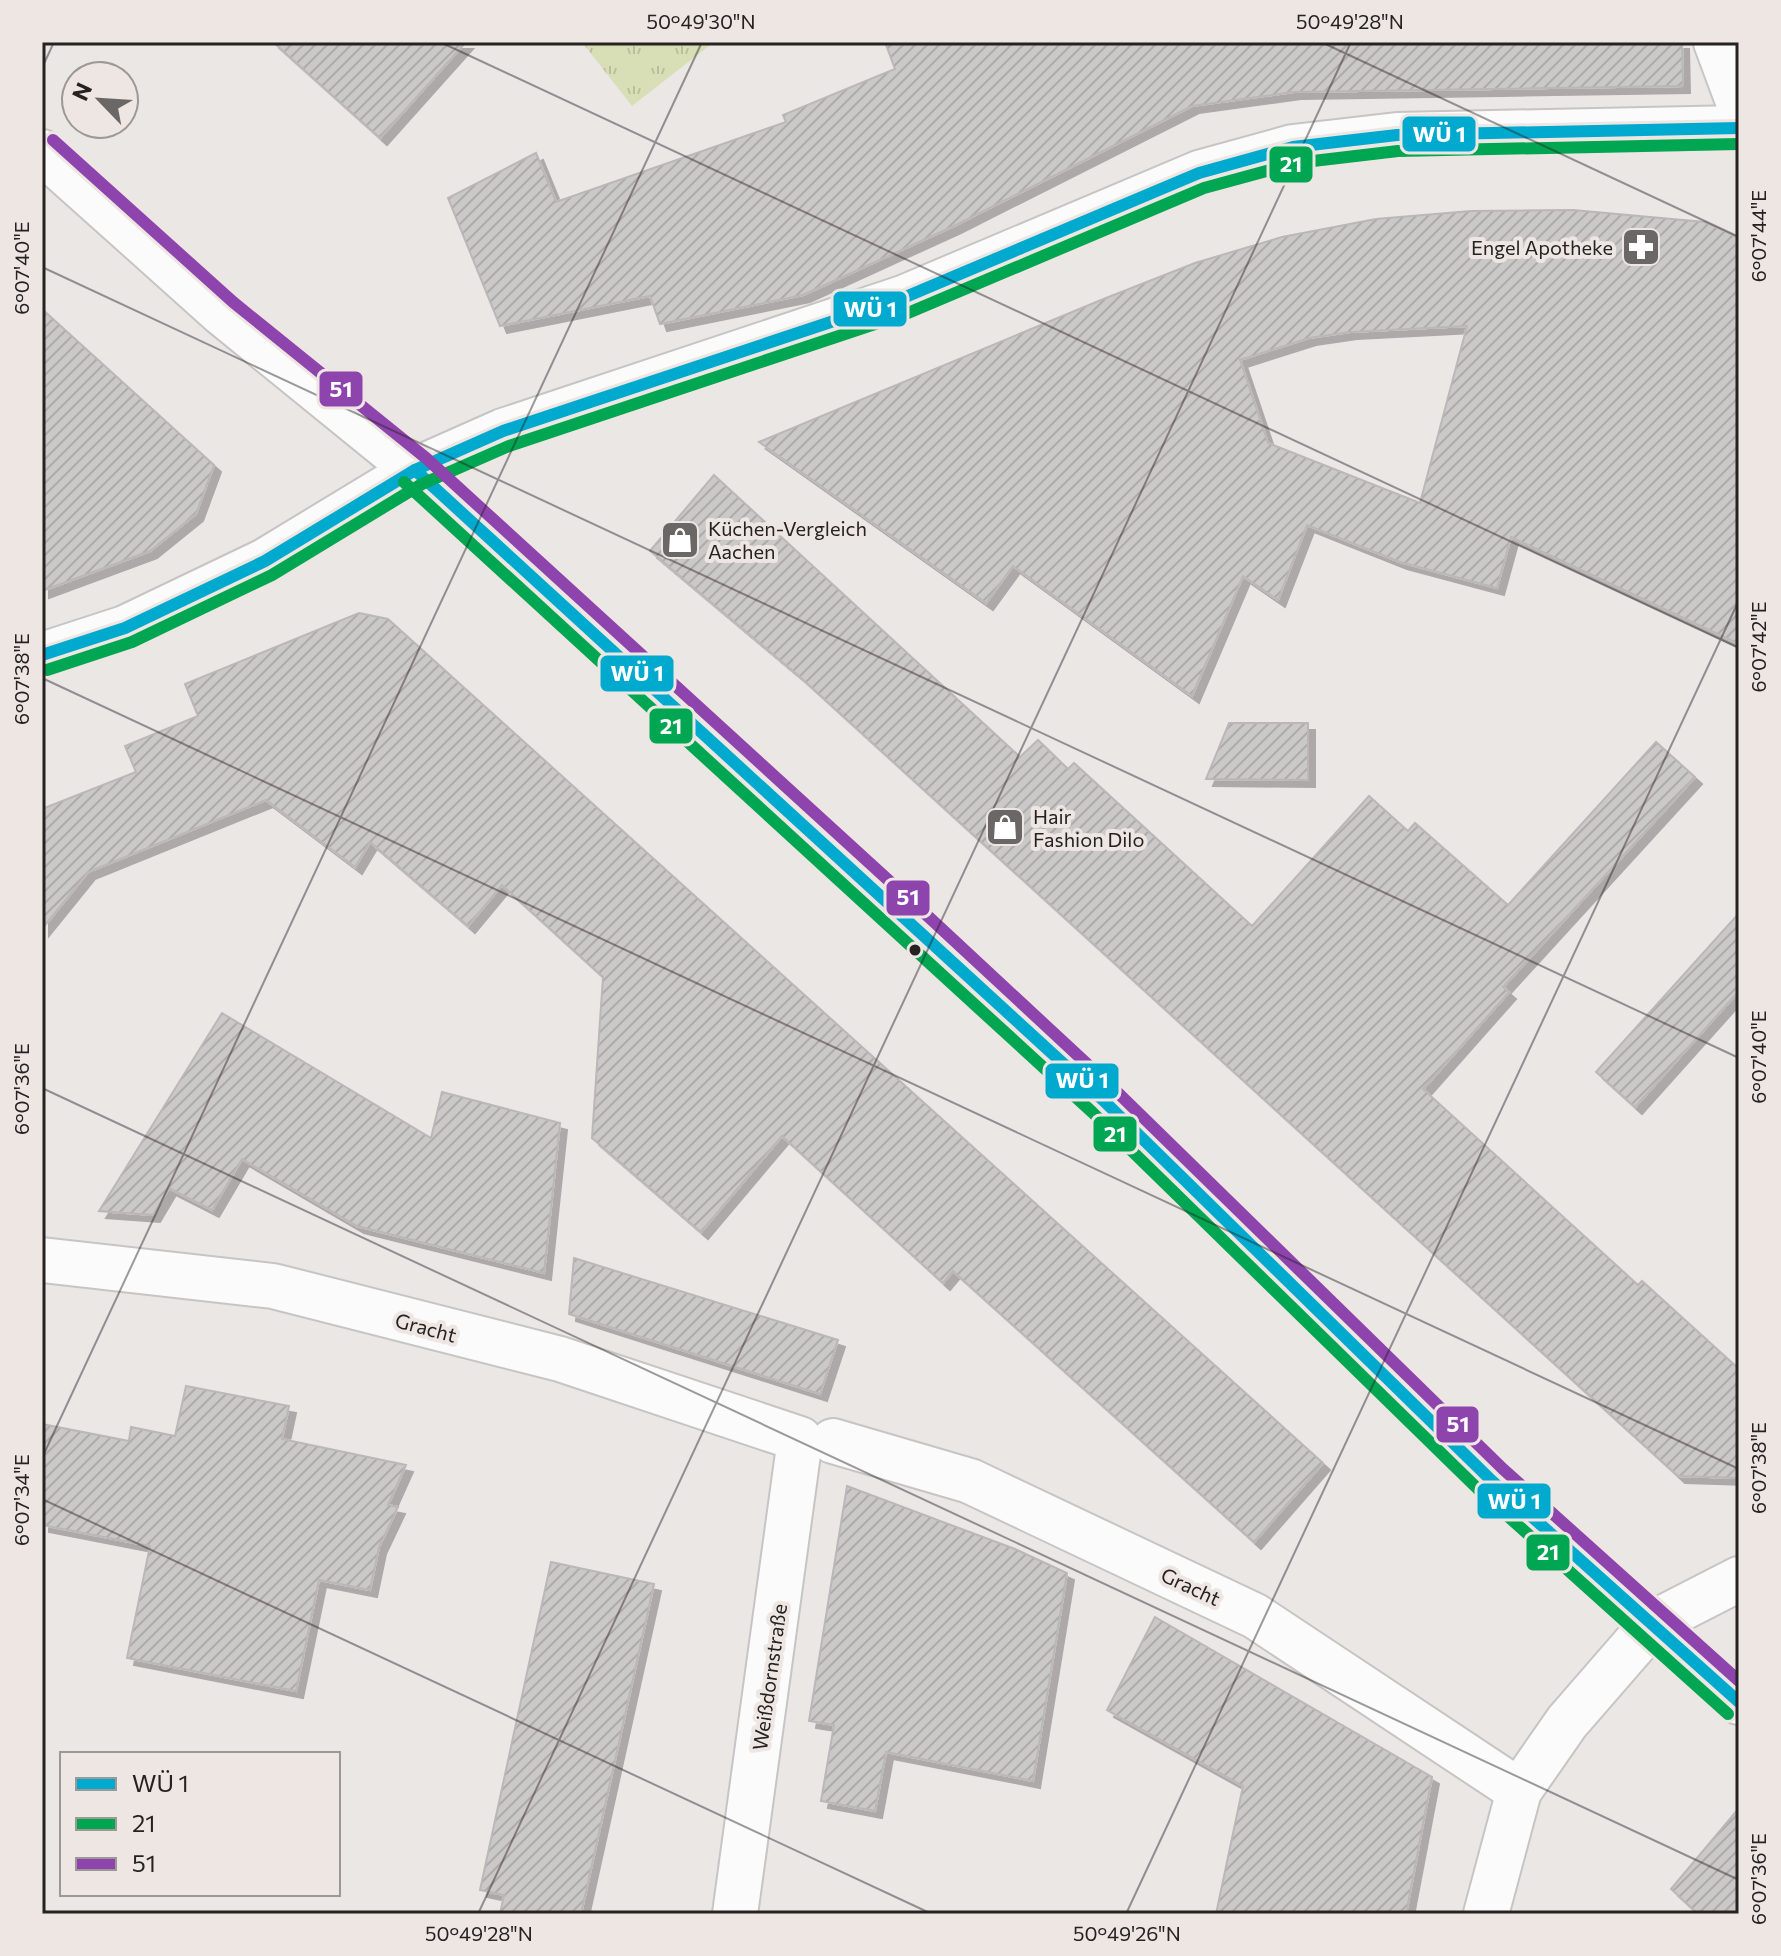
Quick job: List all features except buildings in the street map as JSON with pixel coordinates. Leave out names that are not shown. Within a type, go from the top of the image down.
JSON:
[{"type":"street","points":[[1716,42],[1739,104]]},
{"type":"street","points":[[42,655],[125,628],[265,561],[415,470],[552,412],[903,298],[1199,173],[1293,147],[1397,135],[1739,128]]},
{"type":"street","points":[[42,152],[223,314],[415,470],[1103,1100],[1492,1481],[1739,1702]]},
{"type":"street","name":"Gracht","points":[[42,1260],[273,1286],[560,1359],[817,1440],[970,1481],[1255,1616],[1519,1791]]},
{"type":"street","name":"Weißdornstraße","points":[[735,1914],[817,1440]]},
{"type":"street","points":[[1486,1914],[1519,1791],[1567,1722],[1653,1623],[1739,1579]]},
{"type":"green space","points":[[582,42],[714,42],[632,106]]},
{"type":"transit line","points":[[42,655],[125,628],[265,561],[415,470],[503,431],[903,298],[1199,173],[1293,147],[1397,135],[1739,128]]},
{"type":"transit line","name":"51","points":[[53,140],[233,302],[426,458],[932,920],[1114,1089],[1503,1469],[1739,1681]]},
{"type":"transit line","name":"21","points":[[47,670],[132,642],[272,575],[422,484],[509,446],[908,313],[1204,188],[1296,163],[1398,151],[1739,144]]},
{"type":"transit line","points":[[415,470],[1103,1100],[1492,1481],[1739,1702]]},
{"type":"transit line","name":"21","points":[[404,482],[1092,1112],[1481,1492],[1728,1714]]},
{"type":"place","name":"Engel Apotheke","points":[[1641,247]]},
{"type":"place","name":"Küchen-Vergleich Aachen","points":[[680,540]]},
{"type":"place","name":"Hair Fashion Dilo","points":[[1005,827]]}]
